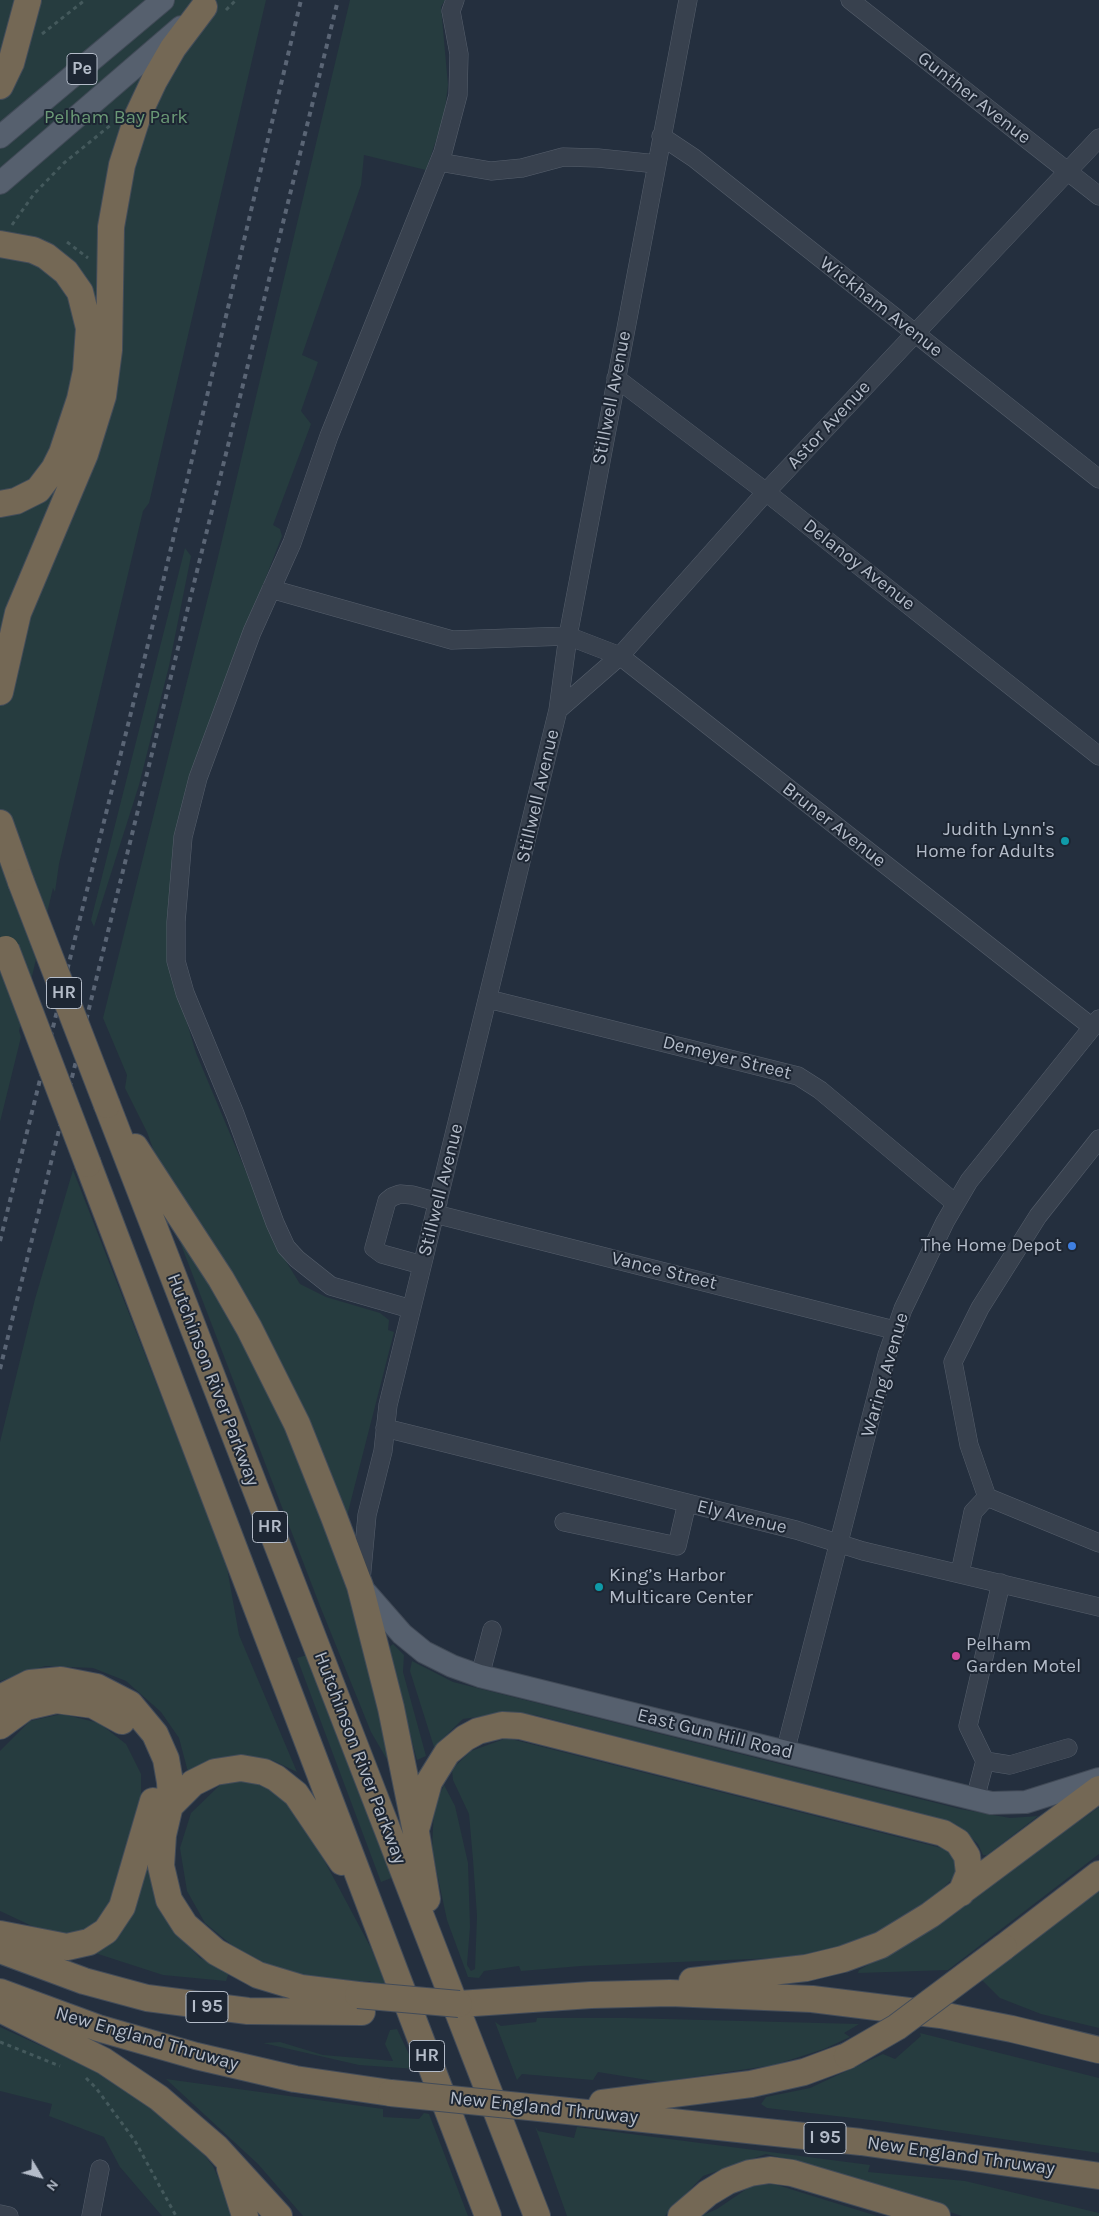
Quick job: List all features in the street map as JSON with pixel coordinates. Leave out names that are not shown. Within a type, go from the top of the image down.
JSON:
[{"type":"highway","points":[[0,86],[11,63],[28,0]]},
{"type":"highway","points":[[0,692],[9,645],[21,605],[85,454],[103,396],[109,350],[111,226],[122,165],[138,115],[154,81],[173,48],[221,3]]},
{"type":"highway","points":[[0,504],[16,501],[38,490],[54,469],[62,453],[80,400],[86,371],[89,328],[80,292],[66,272],[46,256],[6,234]]},
{"type":"highway","name":"Hutchinson River Parkway","points":[[0,823],[537,2216]]},
{"type":"highway","name":"Hutchinson River Parkway","points":[[3,941],[488,2216]]},
{"type":"highway","points":[[107,1104],[221,1279],[253,1336],[296,1424],[360,1586],[391,1708],[416,1832],[434,1950]]},
{"type":"highway","points":[[0,1698],[30,1683],[61,1680],[88,1684],[120,1697],[144,1718],[160,1745],[169,1770],[170,1807],[162,1843],[162,1879],[174,1910],[191,1931],[226,1959],[258,1975],[360,2004]]},
{"type":"highway","points":[[0,1726],[16,1713],[36,1703],[56,1700],[84,1702],[103,1709],[129,1727],[143,1746],[151,1767],[154,1792],[150,1818],[118,1915],[98,1938],[79,1946],[67,1947],[0,1934]]},
{"type":"highway","points":[[416,1832],[429,1782],[447,1753],[464,1738],[478,1731],[502,1725],[520,1726],[943,1833],[958,1842],[967,1856],[969,1874],[961,1893]]},
{"type":"highway","points":[[170,1807],[193,1783],[215,1772],[241,1768],[268,1774],[296,1794],[365,1896]]},
{"type":"highway","points":[[591,1995],[740,1974],[788,1971],[844,1959],[899,1935],[961,1893],[1099,1789]]},
{"type":"highway","points":[[549,2109],[751,2084],[804,2072],[847,2056],[897,2027],[1099,1874]]},
{"type":"highway","name":"New England Thruway","points":[[0,1950],[56,1972],[147,1998],[215,2008],[281,2013],[360,2004],[458,2004],[591,1995],[670,1993],[738,1995],[877,2006],[1012,2029],[1099,2050]]},
{"type":"highway","points":[[5,2003],[122,2072],[186,2120],[226,2158],[279,2216]]},
{"type":"highway","name":"New England Thruway","points":[[5,2003],[196,2056],[295,2079],[391,2093],[861,2142],[1099,2176]]},
{"type":"highway","points":[[226,2158],[245,2216]]},
{"type":"highway","points":[[681,2216],[708,2192],[728,2180],[750,2173],[770,2170],[801,2175],[937,2216]]},
{"type":"main road","name":"Pe","points":[[0,137],[163,0]]},
{"type":"main road","name":"Pe","points":[[0,182],[221,3]]},
{"type":"main road","name":"East Gun Hill Road","points":[[360,1586],[402,1634],[424,1652],[452,1666],[480,1676],[975,1799],[1002,1804],[1026,1802],[1099,1779]]},
{"type":"street","points":[[411,1309],[331,1286],[297,1259],[286,1247],[275,1223],[235,1114],[185,993],[176,961],[176,922],[185,828],[198,778],[252,632],[292,543],[329,436],[439,162],[458,95],[459,54],[451,11],[455,0]]},
{"type":"street","name":"Stillwell Avenue","points":[[360,1586],[367,1515],[383,1451],[388,1405],[558,710],[568,636],[688,0]]},
{"type":"street","name":"Gunther Avenue","points":[[850,0],[1099,196]]},
{"type":"street","name":"Wickham Avenue","points":[[662,136],[694,158],[1099,479]]},
{"type":"street","name":"Astor Avenue","points":[[558,710],[620,656],[766,492],[1099,138]]},
{"type":"street","points":[[439,162],[491,171],[522,168],[563,158],[598,158],[657,164]]},
{"type":"street","name":"Delanoy Avenue","points":[[616,378],[766,492],[1099,756]]},
{"type":"street","points":[[271,589],[452,640],[568,636]]},
{"type":"street","name":"Bruner Avenue","points":[[568,636],[620,656],[1096,1023]]},
{"type":"street","name":"Demeyer Street","points":[[488,999],[798,1076],[820,1090],[956,1202]]},
{"type":"street","name":"Waring Avenue","points":[[785,1752],[894,1330],[956,1202],[969,1182],[1096,1023]]},
{"type":"street","points":[[1099,1139],[1038,1216],[980,1308],[953,1362],[969,1445],[988,1497],[1099,1543]]},
{"type":"street","name":"Vance Street","points":[[422,1265],[382,1254],[374,1248],[387,1201],[400,1194],[412,1195],[436,1208],[894,1330]]},
{"type":"street","name":"Ely Avenue","points":[[385,1428],[1099,1607]]},
{"type":"street","points":[[960,1573],[973,1512],[988,1497]]},
{"type":"street","points":[[564,1522],[677,1546],[687,1503]]},
{"type":"street","points":[[975,1799],[985,1761],[968,1726],[1001,1583]]},
{"type":"street","points":[[480,1676],[492,1630]]},
{"type":"street","points":[[985,1761],[1010,1765],[1068,1748]]},
{"type":"street","points":[[90,2216],[100,2169]]},
{"type":"street","points":[[0,2214],[9,2216]]},
{"type":"path","points":[[37,42],[50,26],[85,0]]},
{"type":"path","points":[[6,234],[34,194],[58,169],[114,122]]},
{"type":"path","points":[[0,2042],[69,2069]]},
{"type":"path","points":[[81,2075],[96,2088],[135,2140],[176,2216]]},
{"type":"green space","name":"Pelham Bay Park","points":[[0,0],[266,0],[149,503],[143,511],[59,864],[55,892],[53,888],[19,1031],[21,1037],[0,1122]]},
{"type":"green space","points":[[350,0],[445,0],[441,7],[448,85],[444,117],[426,170],[364,155],[361,185],[302,355],[318,362],[301,411],[311,424],[273,525],[280,529],[282,536],[200,746],[174,856],[170,966],[196,1053],[279,1250],[300,1284],[326,1297],[380,1313],[389,1320],[388,1330],[394,1332],[347,1516],[162,1174],[147,1132],[125,1088],[127,1075],[103,1018],[218,557]]},
{"type":"green space","points":[[185,548],[191,556],[169,666],[139,785],[94,927],[91,920]]},
{"type":"green space","points":[[73,1170],[226,1562],[239,1635],[297,1772],[272,1760],[245,1757],[188,1772],[179,1738],[161,1712],[126,1681],[93,1668],[45,1666],[0,1681],[0,1442],[35,1299]]},
{"type":"green space","points":[[170,1216],[292,1427],[357,1608],[392,1768],[371,1732],[320,1606]]},
{"type":"green space","points":[[393,1644],[404,1655],[403,1672],[426,1756],[417,1760],[387,1649]]},
{"type":"green space","points":[[307,1655],[394,1877],[381,1882],[297,1658]]},
{"type":"green space","points":[[412,1661],[453,1682],[960,1809],[1010,1818],[1038,1816],[987,1855],[983,1855],[978,1844],[957,1825],[535,1715],[497,1714],[463,1719],[434,1747],[410,1671]]},
{"type":"green space","points":[[62,1714],[99,1723],[126,1744],[141,1774],[141,1807],[110,1907],[89,1929],[65,1935],[32,1926],[0,1911],[0,1751],[30,1721]]},
{"type":"green space","points":[[507,1738],[949,1850],[958,1862],[955,1876],[936,1895],[861,1941],[800,1957],[581,1966],[521,1971],[519,1966],[484,1971],[479,1978],[468,1977],[447,1920],[432,1850],[434,1807],[444,1785],[455,1806],[468,1863],[470,1927],[467,1965],[471,1971],[475,1969],[477,1916],[469,1814],[453,1780],[452,1769],[471,1751]]},
{"type":"green space","points":[[248,1781],[278,1792],[300,1815],[371,1948],[386,1986],[375,1987],[370,1981],[332,1983],[270,1966],[233,1946],[205,1923],[187,1891],[180,1848],[191,1813],[221,1784]]},
{"type":"green space","points":[[1099,1807],[1099,1854],[948,1970],[858,1973],[859,1970],[907,1943]]},
{"type":"green space","points":[[152,1847],[158,1891],[170,1927],[200,1958],[229,1972],[226,1981],[163,1975],[95,1953],[112,1942]]},
{"type":"green space","points":[[1099,1890],[1099,2028],[1041,2014],[1000,1998],[982,1980]]},
{"type":"green space","points":[[537,2018],[626,2018],[859,2024],[844,2033],[850,2037],[824,2049],[774,2065],[660,2082],[598,2072],[593,2080],[522,2074],[517,2080],[495,2022],[501,2026],[536,2022]]},
{"type":"green space","points":[[0,2027],[96,2071],[187,2133],[213,2166],[235,2216],[162,2216],[120,2167],[104,2137],[49,2116],[52,2104],[0,2091]]},
{"type":"green space","points":[[397,2029],[416,2069],[359,2065],[263,2043],[280,2042],[323,2055],[393,2061],[385,2044],[390,2030]]},
{"type":"green space","points":[[920,2033],[1099,2078],[1099,2153],[879,2121],[767,2108],[761,2104],[766,2097],[810,2088],[883,2054],[895,2059],[921,2036]]},
{"type":"green space","points":[[166,2079],[383,2109],[383,2117],[419,2119],[424,2113],[429,2114],[468,2216],[303,2216],[258,2164]]},
{"type":"green space","points":[[535,2126],[538,2131],[574,2138],[577,2127],[870,2165],[868,2172],[965,2181],[1099,2213],[1099,2216],[962,2216],[798,2162],[766,2154],[703,2176],[665,2216],[567,2216]]},
{"type":"green space","points":[[774,2184],[877,2216],[701,2216],[717,2209],[751,2186]]},
{"type":"railway","points":[[0,1241],[152,628],[301,0]]},
{"type":"railway","points":[[0,1369],[338,0]]},
{"type":"place","name":"Judith Lynn's Home for Adults","points":[[1065,841]]},
{"type":"place","name":"The Home Depot","points":[[1072,1246]]},
{"type":"place","name":"King’s Harbor Multicare Center","points":[[599,1587]]},
{"type":"place","name":"Pelham Garden Motel","points":[[956,1656]]}]
